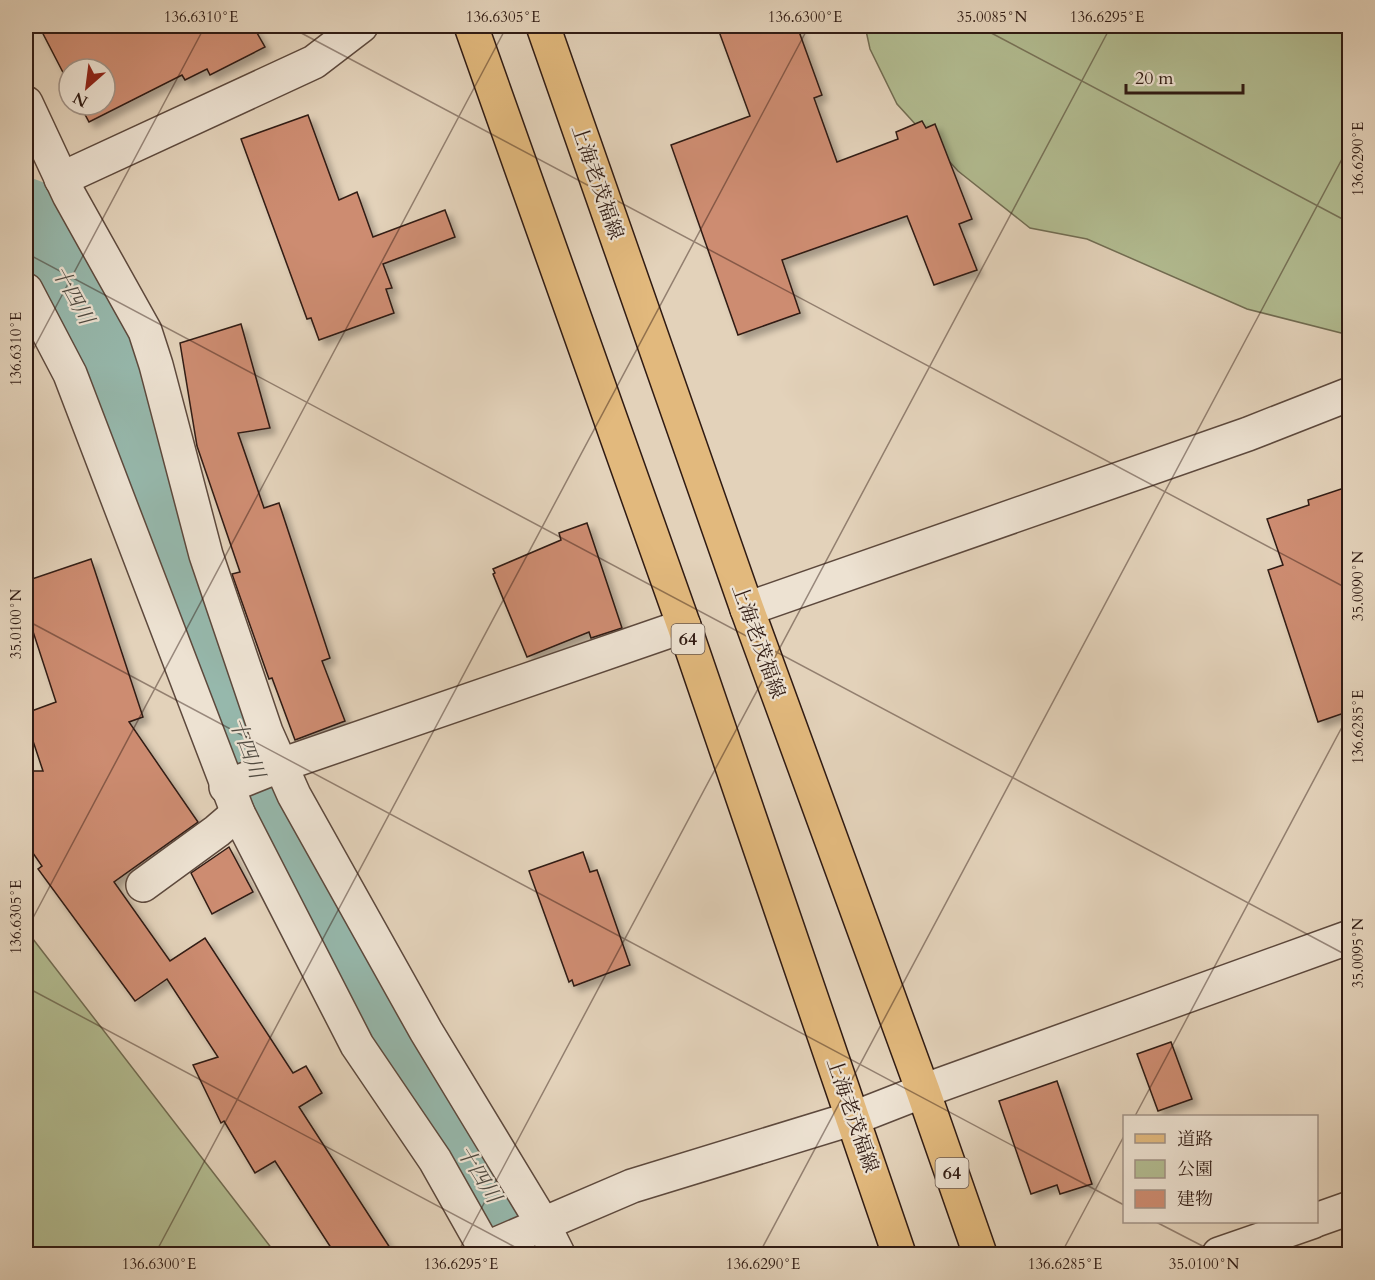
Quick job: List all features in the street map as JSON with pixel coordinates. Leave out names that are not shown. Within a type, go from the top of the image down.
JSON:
[{"type":"main road","name":"上海老茂福線","points":[[471,26],[684,626],[899,1254]]},
{"type":"main road","name":"上海老茂福線","points":[[543,26],[747,609],[980,1254]]},
{"type":"street","points":[[61,179],[314,62],[361,26]]},
{"type":"street","points":[[26,103],[61,179],[145,331],[156,364],[206,555],[276,766],[387,964],[558,1254]]},
{"type":"street","points":[[26,290],[70,375],[234,794],[357,1045],[435,1160],[487,1250],[632,1186],[854,1118],[1350,937]]},
{"type":"street","points":[[747,609],[1248,434],[1350,394]]},
{"type":"street","points":[[143,885],[218,831],[234,794],[276,766],[684,626]]},
{"type":"street","points":[[1318,1220],[1350,1208]]},
{"type":"street","points":[[1219,1254],[1309,1223]]},
{"type":"green space","points":[[865,26],[1349,26],[1349,335],[1247,309],[1087,239],[1030,228],[958,171],[897,104],[870,49]]},
{"type":"green space","points":[[26,930],[276,1254],[26,1254]]},
{"type":"building","points":[[39,26],[253,26],[265,47],[210,75],[207,69],[185,80],[182,75],[117,108],[117,57],[57,57],[57,61]]},
{"type":"building","points":[[717,26],[797,26],[822,95],[814,98],[837,162],[898,139],[896,132],[922,121],[926,128],[935,124],[972,219],[959,224],[977,270],[934,285],[907,216],[782,260],[800,313],[738,335],[671,145],[750,116]]},
{"type":"building","points":[[308,115],[339,200],[357,192],[373,237],[445,210],[455,237],[383,264],[392,288],[386,289],[394,313],[319,340],[311,318],[307,319],[241,139]]},
{"type":"building","points":[[86,117],[99,117],[89,122]]},
{"type":"building","points":[[241,324],[270,428],[238,433],[264,508],[279,503],[330,658],[322,661],[345,721],[295,740],[272,678],[269,679],[232,574],[240,572],[197,446],[180,343]]},
{"type":"building","points":[[1350,486],[1350,711],[1318,722],[1268,570],[1283,565],[1267,519],[1309,505],[1308,500]]},
{"type":"building","points":[[587,523],[622,628],[591,638],[589,632],[527,657],[493,574],[495,573],[493,569],[561,540],[559,533]]},
{"type":"building","points":[[91,559],[143,717],[129,722],[198,822],[114,882],[170,961],[205,938],[293,1073],[306,1066],[322,1093],[299,1107],[394,1254],[335,1254],[275,1161],[255,1173],[224,1121],[221,1123],[193,1065],[218,1057],[167,979],[135,1001],[38,869],[42,866],[26,843],[26,771],[43,771],[26,720],[26,713],[56,702],[26,610],[26,581]]},
{"type":"building","points":[[229,847],[253,892],[212,914],[191,873]]},
{"type":"building","points":[[583,852],[590,872],[597,870],[630,965],[574,986],[572,980],[569,982],[529,871]]},
{"type":"building","points":[[1171,1042],[1192,1099],[1158,1111],[1137,1054]]},
{"type":"building","points":[[1057,1081],[1092,1184],[1060,1194],[1057,1185],[1031,1194],[999,1101]]},
{"type":"waterway","name":"十四川","points":[[26,213],[88,320],[117,387],[152,498],[265,795],[386,1023],[529,1254]]}]
